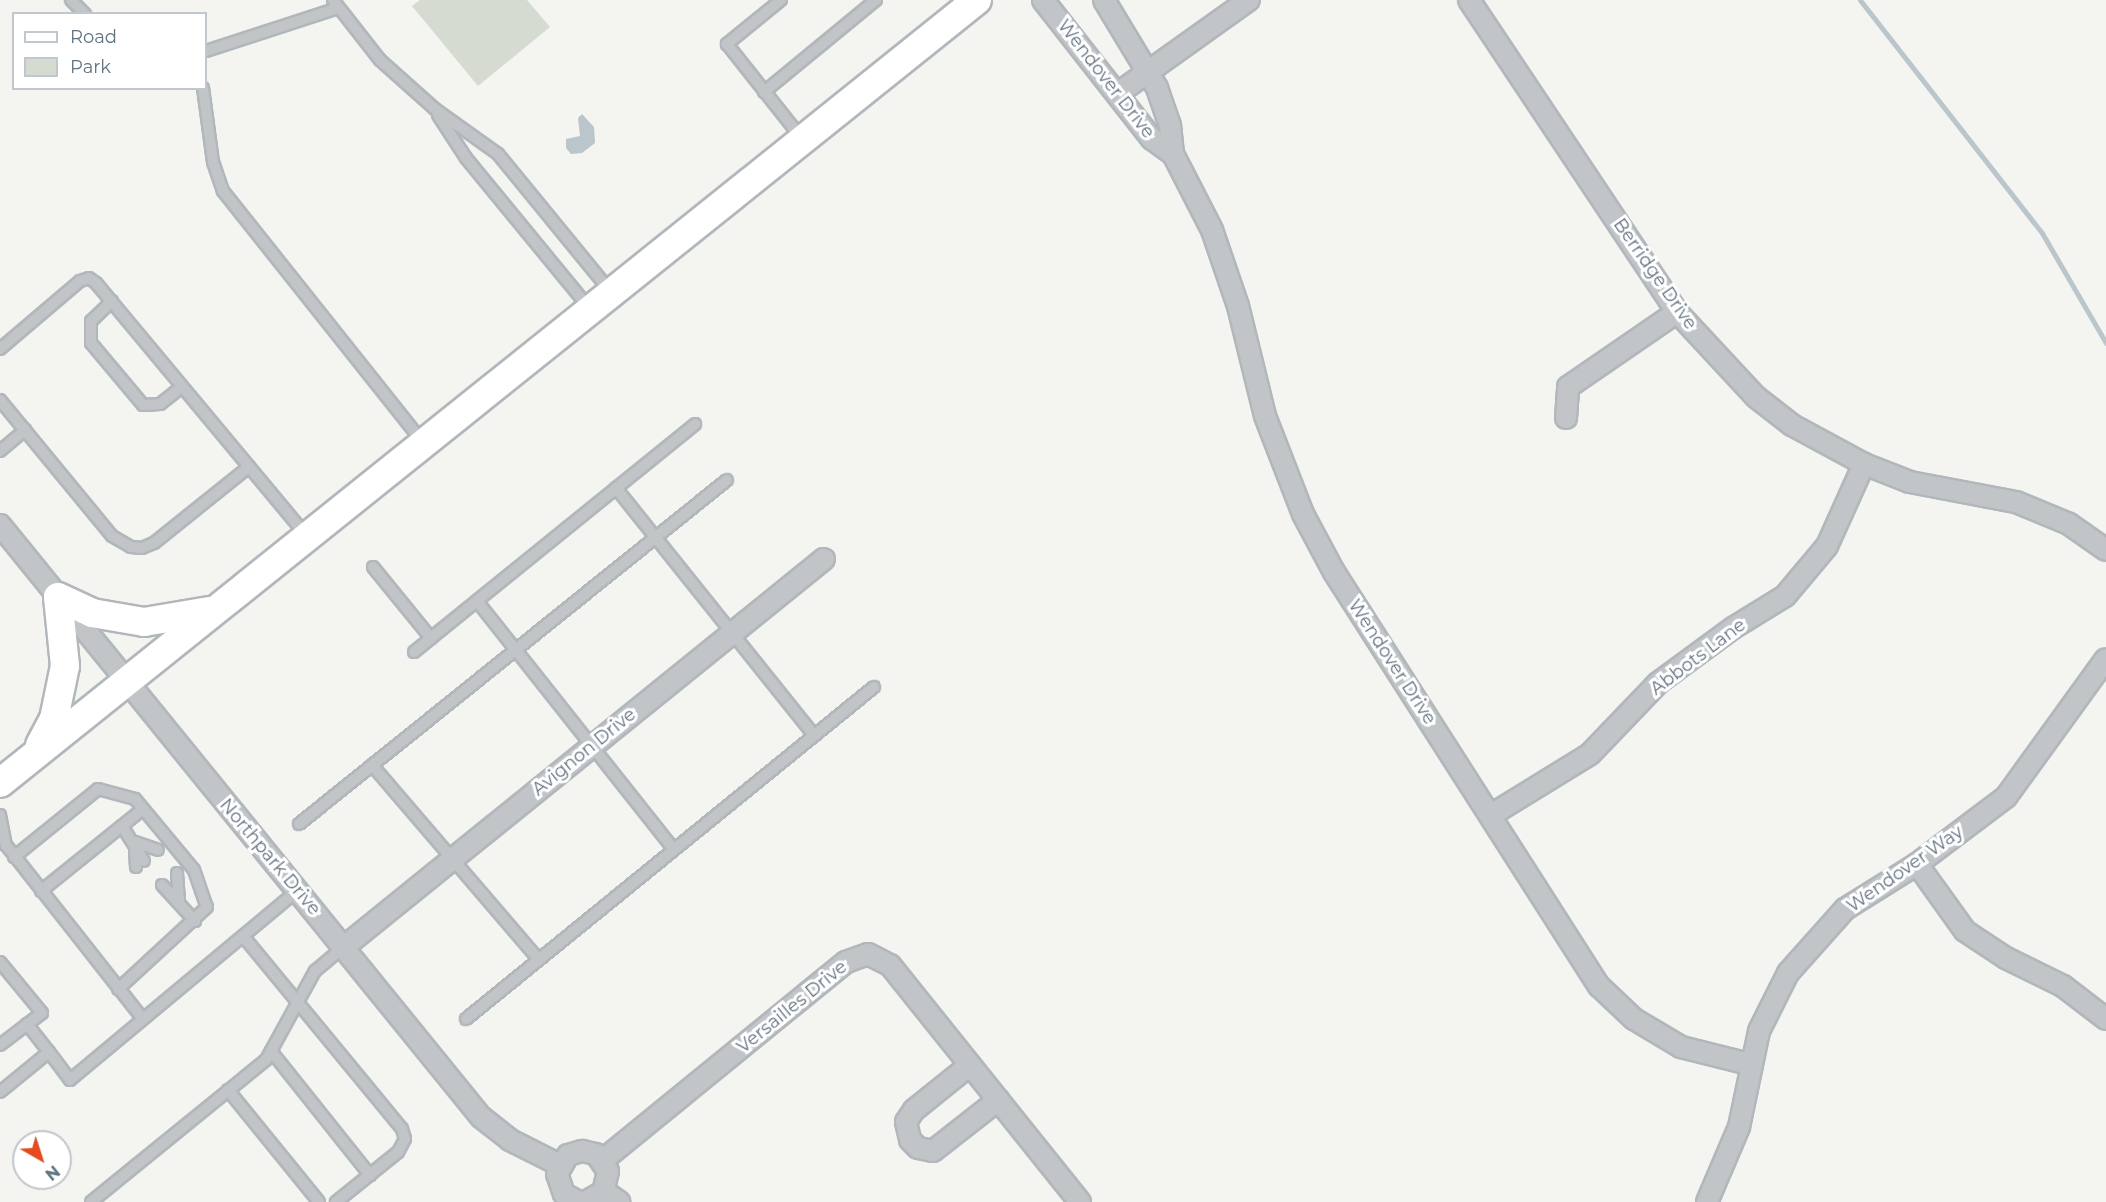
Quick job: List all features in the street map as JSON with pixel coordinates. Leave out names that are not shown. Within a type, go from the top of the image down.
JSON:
[{"type":"main road","points":[[0,783],[211,610],[977,0]]},
{"type":"main road","points":[[58,597],[92,613],[144,622],[211,610]]},
{"type":"main road","points":[[36,753],[54,719],[65,666],[58,597]]},
{"type":"street","name":"Wendover Drive","points":[[1043,0],[1152,140],[1173,154]]},
{"type":"street","name":"Wendover Drive","points":[[1104,0],[1149,73],[1170,125],[1173,154],[1212,230],[1238,306],[1264,416],[1303,514],[1334,572],[1599,986],[1634,1019],[1681,1047],[1749,1064]]},
{"type":"street","points":[[1117,94],[1249,0]]},
{"type":"street","name":"Berridge Drive","points":[[1469,0],[1677,312],[1756,397],[1792,425],[1864,464],[1910,482],[2016,502],[2069,524],[2106,550]]},
{"type":"street","points":[[1566,418],[1568,387],[1677,312]]},
{"type":"street","name":"Abbots Lane","points":[[1491,815],[1590,754],[1658,683],[1733,628],[1785,596],[1827,546],[1864,464]]},
{"type":"street","name":"Northpark Drive","points":[[0,525],[124,681],[298,890],[481,1117],[510,1140],[560,1165]]},
{"type":"street","name":"Avignon Drive","points":[[344,947],[824,559]]},
{"type":"street","name":"Wendover Way","points":[[1707,1202],[1739,1127],[1749,1064],[1759,1031],[1788,973],[1845,909],[1917,864],[2006,797],[2106,659]]},
{"type":"street","points":[[1917,864],[1965,932],[2006,958],[2062,986],[2106,1019]]},
{"type":"street","name":"Versailles Drive","points":[[603,1160],[860,955],[880,957],[890,965],[1080,1202]]},
{"type":"street","points":[[970,1065],[914,1110],[906,1122],[910,1140],[918,1148],[933,1150],[998,1100]]},
{"type":"street","points":[[568,1200],[557,1181],[560,1165],[568,1155],[582,1151],[603,1160],[609,1179],[611,1197],[586,1202]]},
{"type":"lane","points":[[71,0],[83,12]]},
{"type":"lane","points":[[781,0],[727,44],[802,140]]},
{"type":"lane","points":[[764,92],[876,0]]},
{"type":"lane","points":[[207,51],[335,4],[380,60],[435,109],[498,154],[601,301]]},
{"type":"lane","points":[[203,90],[213,162],[223,191],[423,442]]},
{"type":"lane","points":[[435,109],[466,158],[601,301]]},
{"type":"lane","points":[[0,349],[80,281],[89,278],[112,301],[306,535]]},
{"type":"lane","points":[[112,301],[88,327],[91,343],[143,405],[150,407],[160,404],[182,387]]},
{"type":"lane","points":[[0,400],[112,536],[131,547],[142,548],[154,543],[249,467]]},
{"type":"lane","points":[[414,652],[695,424]]},
{"type":"lane","points":[[0,451],[25,430]]},
{"type":"lane","points":[[299,824],[727,480]]},
{"type":"lane","points":[[616,488],[814,735]]},
{"type":"lane","points":[[374,567],[431,638]]},
{"type":"lane","points":[[477,601],[673,848]]},
{"type":"lane","points":[[466,1019],[673,848],[874,687]]},
{"type":"lane","points":[[372,765],[538,960]]},
{"type":"lane","points":[[14,857],[98,789],[135,799],[194,870],[207,908],[118,989]]},
{"type":"lane","points":[[41,891],[143,809]]},
{"type":"lane","points":[[0,815],[3,843],[143,1019]]},
{"type":"lane","points":[[122,826],[147,859],[135,842]]},
{"type":"lane","points":[[177,873],[179,900]]},
{"type":"lane","points":[[162,885],[179,900],[195,921]]},
{"type":"lane","points":[[27,1024],[70,1080],[298,890]]},
{"type":"lane","points":[[243,936],[402,1130],[405,1139],[398,1152],[336,1202]]},
{"type":"lane","points":[[91,1202],[266,1060],[315,971],[344,947]]},
{"type":"lane","points":[[0,962],[42,1013],[0,1045]]},
{"type":"lane","points":[[271,1051],[370,1175]]},
{"type":"lane","points":[[0,1092],[49,1052]]},
{"type":"lane","points":[[228,1090],[319,1202]]},
{"type":"green space","points":[[420,0],[527,0],[550,27],[478,86],[412,6]]},
{"type":"shaded area","points":[[582,114],[594,127],[595,143],[582,153],[571,154],[566,148],[566,139],[580,136],[578,118]]},
{"type":"waterway","points":[[1860,0],[2042,233],[2106,343]]}]
